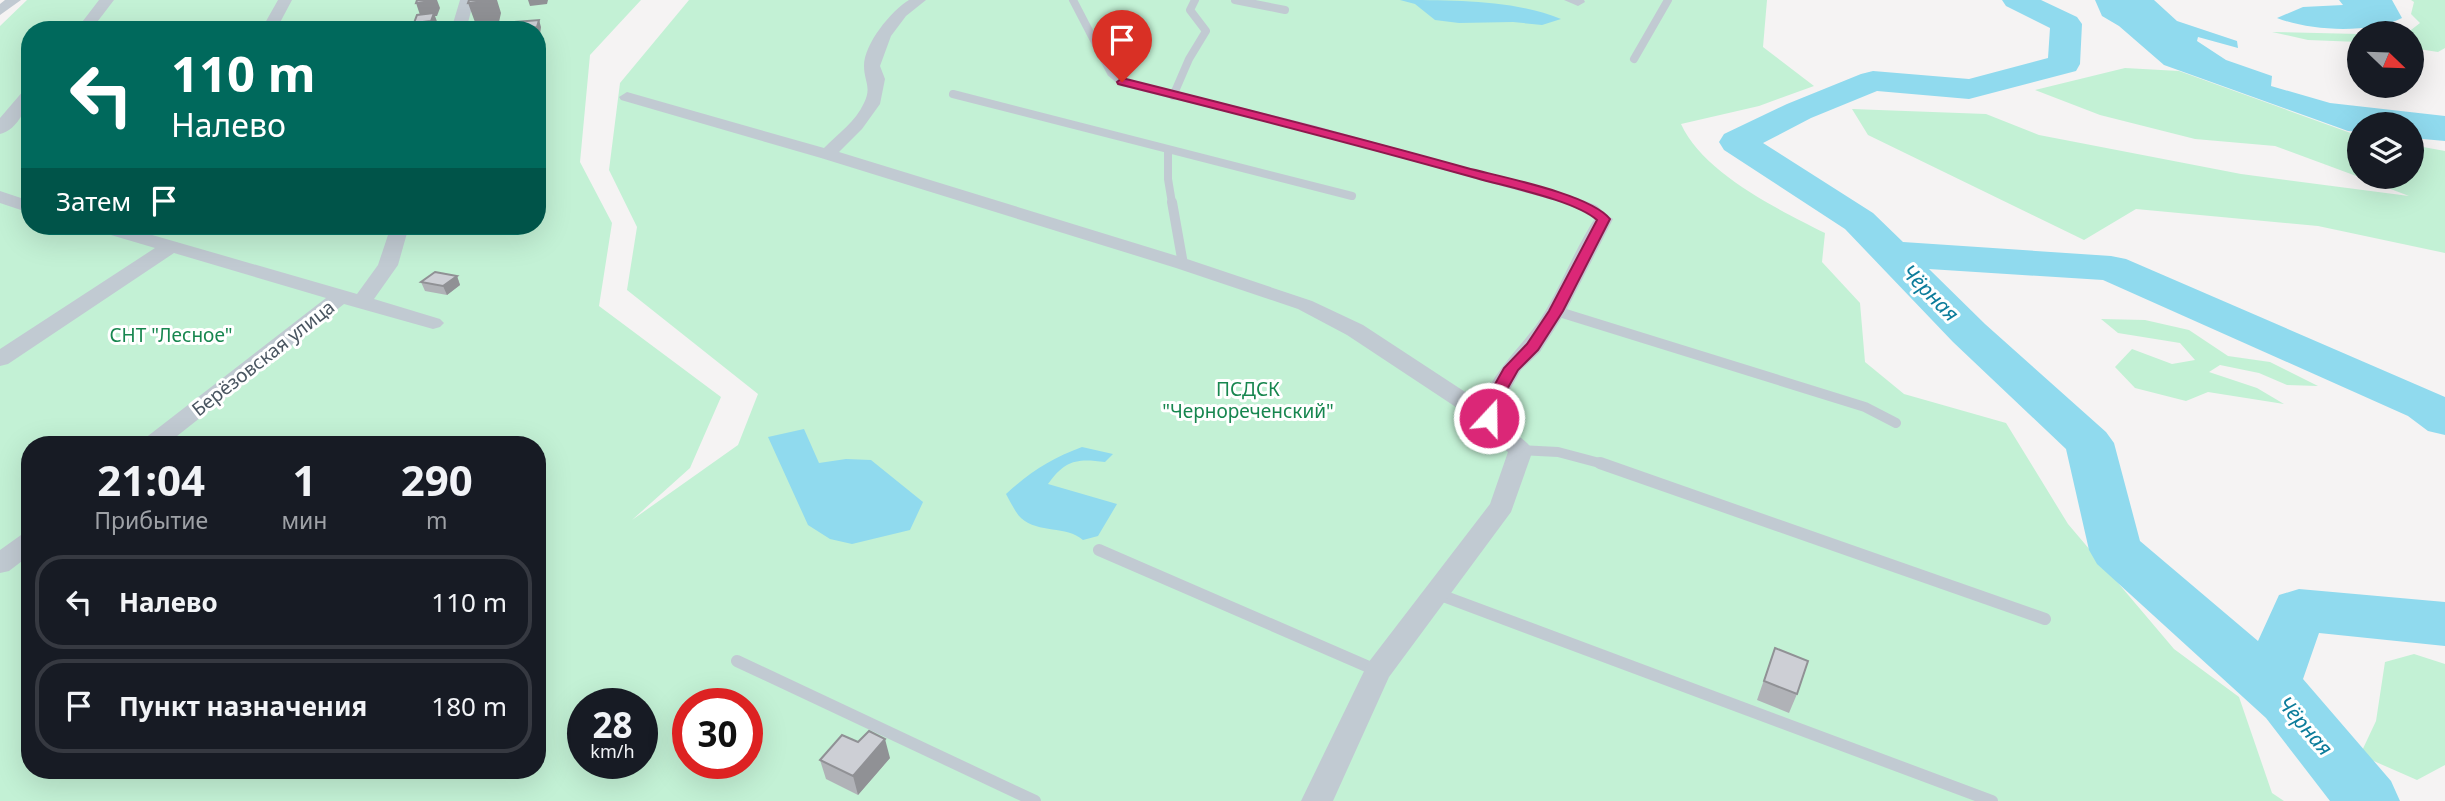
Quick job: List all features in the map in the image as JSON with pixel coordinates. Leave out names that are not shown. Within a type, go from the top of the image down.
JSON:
[{"type":"street","points":[[0,11],[14,0]]},
{"type":"street","points":[[90,21],[107,0]]},
{"type":"street","points":[[273,21],[285,0]]},
{"type":"street","points":[[461,21],[467,0]]},
{"type":"street","points":[[827,154],[867,114],[878,93],[876,74],[872,66],[886,27],[903,9],[919,0]]},
{"type":"street","points":[[627,97],[827,154],[1305,304],[1355,330],[1489,418],[1498,434],[1521,450],[1502,506],[1378,671],[1321,800]]},
{"type":"street","points":[[0,129],[21,104]]},
{"type":"street","points":[[0,197],[21,204]]},
{"type":"street","points":[[0,218],[21,208]]},
{"type":"street","points":[[1489,418],[1497,393],[1512,368],[1532,347],[1556,311],[1604,219]]},
{"type":"street","points":[[144,235],[170,247],[433,323]]},
{"type":"street","name":"Берёзовская улица","points":[[163,436],[351,300],[388,265],[397,235]]},
{"type":"street","points":[[0,359],[170,247]]},
{"type":"street","points":[[0,564],[21,548]]},
{"type":"lane","points":[[1073,0],[1111,73],[1122,82],[1316,130],[1572,201],[1594,210],[1604,219]]},
{"type":"lane","points":[[1173,96],[1189,59],[1206,31],[1190,10],[1195,0]]},
{"type":"lane","points":[[1235,0],[1285,10]]},
{"type":"lane","points":[[1634,59],[1668,0]]},
{"type":"lane","points":[[953,94],[1352,196]]},
{"type":"lane","points":[[1168,150],[1168,178],[1183,264]]},
{"type":"lane","points":[[1556,311],[1865,407],[1896,423]]},
{"type":"lane","points":[[1521,450],[1558,452],[1608,465],[2045,618]]},
{"type":"lane","points":[[1099,550],[1378,671]]},
{"type":"lane","points":[[1435,593],[1993,801]]},
{"type":"lane","points":[[737,661],[1035,801]]},
{"type":"green space","name":"ПСДСК \"Чернореченский\"","points":[[27,0],[641,0],[590,55],[580,162],[612,223],[599,306],[721,397],[690,468],[632,520],[738,445],[758,394],[627,290],[637,227],[609,170],[620,83],[689,0],[1767,0],[1763,47],[1814,86],[1759,106],[1681,124],[1692,142],[1724,174],[1744,188],[1825,233],[1822,262],[1860,303],[1865,362],[1904,394],[2006,423],[2068,524],[2174,649],[2239,697],[2272,793],[2284,801],[0,801],[0,26]]},
{"type":"green space","points":[[2411,0],[2445,0],[2445,48],[2438,52],[2424,50],[2424,21],[2418,21],[2411,14],[2414,2]]},
{"type":"green space","points":[[2272,32],[2347,34],[2347,42],[2308,40]]},
{"type":"green space","points":[[2125,68],[2179,71],[2347,132],[2347,173],[2275,146],[2195,139],[2100,115],[2035,90]]},
{"type":"green space","points":[[1852,109],[1986,114],[2039,135],[2241,174],[2409,196],[2391,189],[2424,189],[2424,147],[2445,151],[2445,253],[2318,226],[2136,209],[2084,240],[1868,135]]},
{"type":"green space","points":[[2101,319],[2145,320],[2189,330],[2228,356],[2270,362],[2318,386],[2287,385],[2259,373],[2220,365],[2209,372],[2257,388],[2284,404],[2208,392],[2186,401],[2135,388],[2115,367],[2132,349],[2172,364],[2195,360],[2180,343],[2118,333]]},
{"type":"green space","points":[[2414,654],[2445,664],[2445,765],[2417,780],[2360,755],[2376,721],[2385,662]]},
{"type":"water","points":[[1400,0],[1504,5],[1561,19],[1542,25],[1513,22],[1459,23],[1435,20],[1415,4]]},
{"type":"water","points":[[2095,0],[2154,0],[2177,21],[2237,41],[2238,48],[2198,37],[2197,41],[2226,60],[2272,76],[2271,86],[2330,103],[2410,112],[2347,112],[2347,131],[2164,65],[2119,26],[2102,16]]},
{"type":"water","points":[[2339,0],[2392,0],[2402,18],[2394,21],[2347,21],[2347,29],[2340,29],[2306,26],[2277,18],[2303,7],[2343,5]]},
{"type":"water","points":[[2424,114],[2445,116],[2445,141],[2424,139]]},
{"type":"water","points":[[804,429],[819,463],[846,459],[871,460],[923,502],[910,530],[852,544],[830,539],[808,525],[768,437]]},
{"type":"water","points":[[1082,447],[1113,454],[1105,462],[1072,462],[1060,470],[1048,484],[1117,504],[1098,536],[1083,540],[1069,532],[1036,526],[1021,518],[1006,494],[1042,466]]},
{"type":"building","points":[[469,0],[492,0],[468,3]]},
{"type":"building","points":[[434,13],[431,21],[415,21],[417,15]]},
{"type":"building","points":[[435,272],[457,276],[443,286],[421,282]]},
{"type":"building","points":[[1775,648],[1808,661],[1797,694],[1764,681]]},
{"type":"building","points":[[869,731],[885,739],[853,776],[820,760],[842,735],[858,742]]},
{"type":"waterway","name":"Чёрная","points":[[1891,254],[1859,221],[1737,142],[1799,111],[1873,81],[1969,89],[2064,64],[2066,24],[2017,0]]},
{"type":"waterway","points":[[1891,254],[2111,268],[2425,405],[2445,420]]},
{"type":"waterway","name":"Чёрная","points":[[1891,254],[1969,333],[2089,443],[2116,550],[2270,686]]},
{"type":"waterway","points":[[2270,686],[2299,610],[2445,624]]},
{"type":"waterway","name":"Чёрная","points":[[2270,686],[2287,701],[2368,801]]},
{"type":"route","points":[[1122,82],[1316,130],[1545,193],[1594,210],[1604,219],[1556,311],[1532,347],[1512,368],[1497,393],[1489,418]]},
{"type":"park label","name":"СНТ \"Лесное\"","points":[[171,335]]}]
